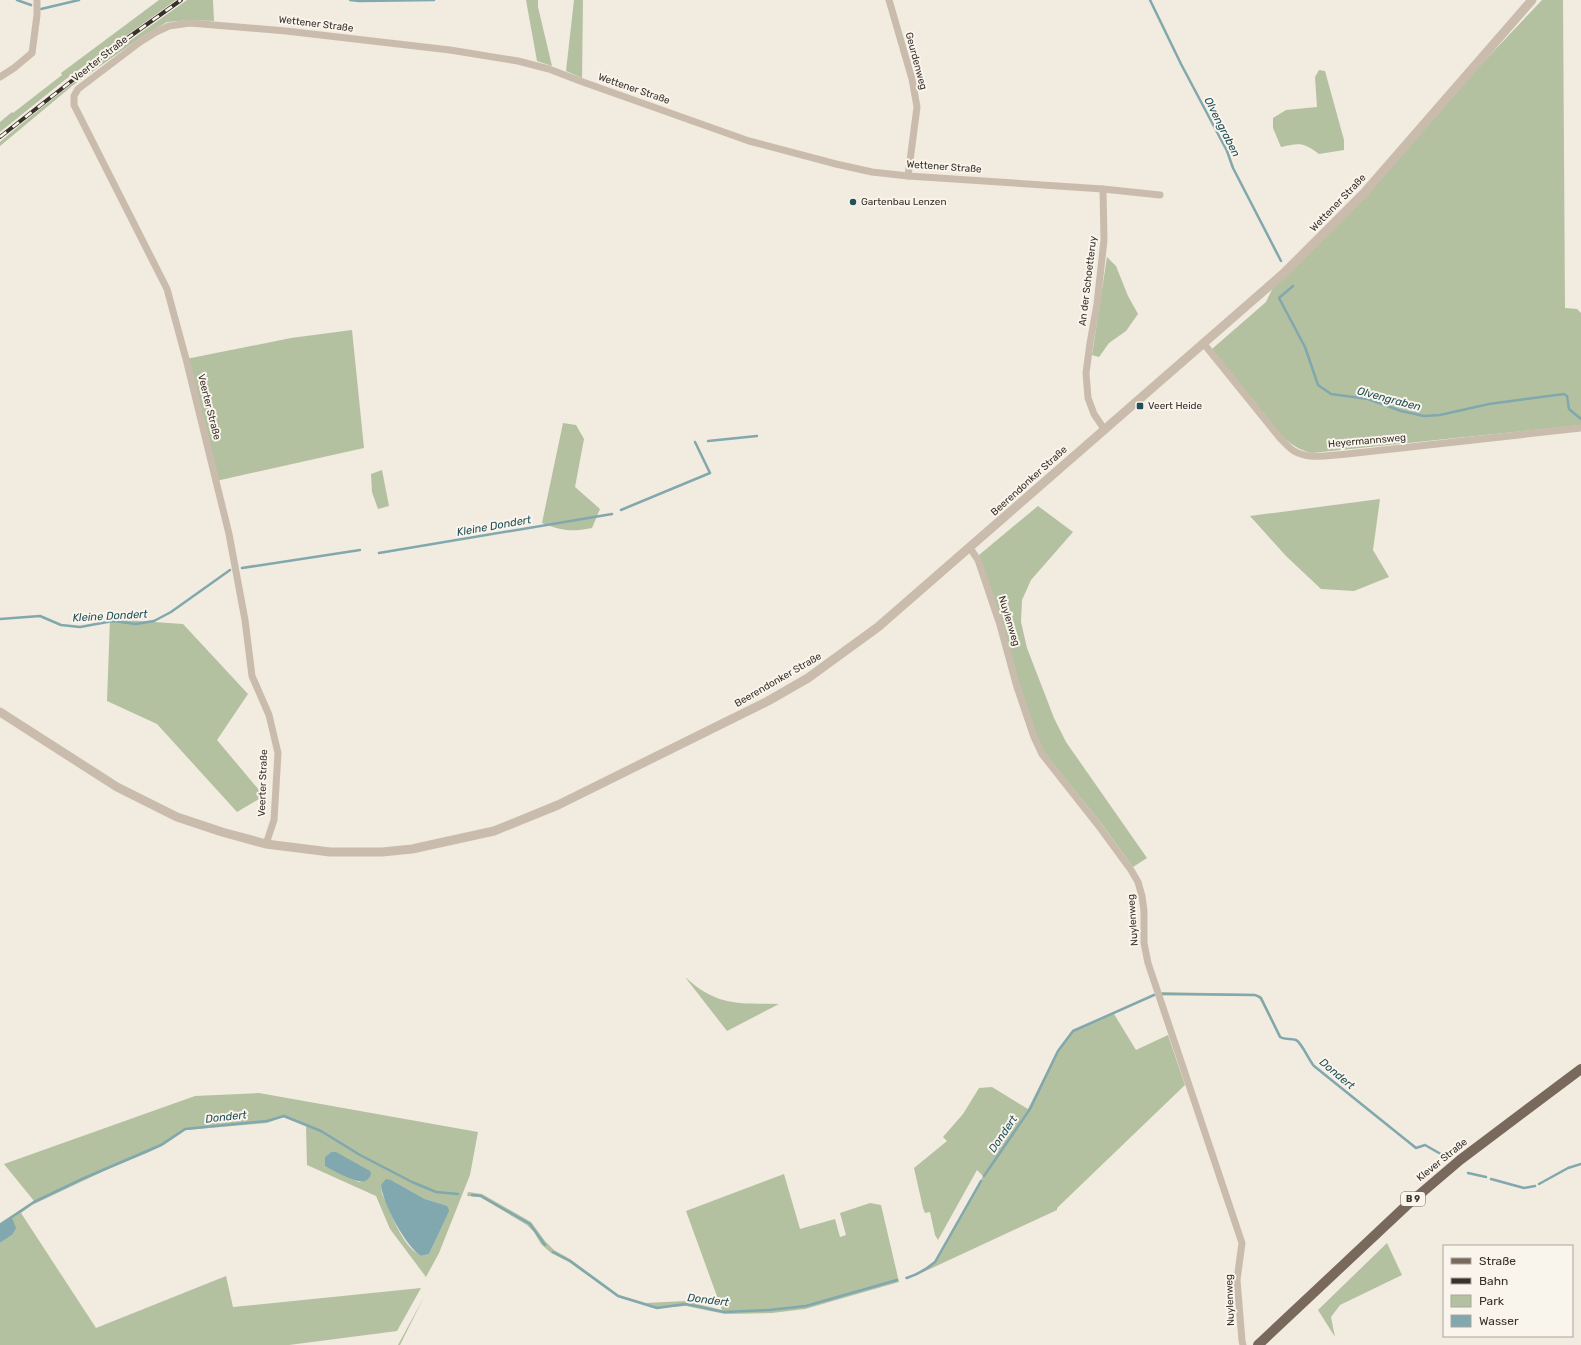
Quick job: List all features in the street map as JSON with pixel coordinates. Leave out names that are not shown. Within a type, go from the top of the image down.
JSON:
[{"type":"main road","name":"Klever Straße","points":[[1258,1345],[1406,1206],[1460,1160],[1581,1069]]},
{"type":"street","points":[[0,77],[32,53],[37,15],[37,0]]},
{"type":"street","name":"Geurdenweg","points":[[889,0],[912,79],[917,107],[908,176]]},
{"type":"street","name":"Wettener Straße","points":[[1139,400],[1284,273],[1364,193],[1532,0]]},
{"type":"street","name":"Wettener Straße","points":[[156,32],[169,26],[190,23],[321,35],[450,50],[518,61],[549,68],[580,81],[749,141],[872,172],[908,176],[1103,189]]},
{"type":"street","name":"Veerter Straße","points":[[156,32],[140,42],[78,90],[74,96],[74,105],[167,289],[186,359],[229,534],[245,620],[252,676],[269,715],[278,753],[274,820],[266,844]]},
{"type":"street","points":[[1103,189],[1160,195]]},
{"type":"street","name":"An der Schoetteruy","points":[[1103,189],[1104,240],[1097,304],[1086,373],[1088,398],[1094,414],[1104,429]]},
{"type":"street","name":"Heyermannsweg","points":[[1204,344],[1280,438],[1292,450],[1302,455],[1312,456],[1347,454],[1581,428]]},
{"type":"street","name":"Beerendonker Straße","points":[[266,844],[330,852],[382,852],[412,849],[474,836],[514,824],[565,802],[768,701],[808,678],[862,640],[1139,400]]},
{"type":"street","name":"Nuylenweg","points":[[970,548],[978,560],[983,573],[1000,625],[1017,687],[1034,737],[1042,754],[1098,825],[1138,882],[1143,904],[1144,943],[1148,963],[1242,1243],[1237,1280],[1243,1345]]},
{"type":"street","points":[[0,712],[117,786],[177,817],[222,832],[266,844]]},
{"type":"green space","points":[[159,0],[176,0],[66,79],[0,132],[0,122],[12,112],[13,113],[62,75],[61,73]]},
{"type":"green space","points":[[187,0],[213,0],[214,21],[191,20],[167,22],[140,38],[72,86],[0,146],[0,142],[69,87]]},
{"type":"green space","points":[[526,0],[538,0],[538,7],[552,66],[537,61]]},
{"type":"green space","points":[[574,0],[583,0],[582,78],[566,71]]},
{"type":"green space","points":[[1542,0],[1563,0],[1565,308],[1577,309],[1581,313],[1581,425],[1312,453],[1296,447],[1282,436],[1212,349],[1266,302],[1281,271],[1352,201]]},
{"type":"green space","points":[[1319,70],[1325,71],[1344,140],[1344,150],[1319,154],[1309,147],[1301,144],[1281,147],[1273,128],[1273,118],[1286,110],[1317,107],[1315,77]]},
{"type":"green space","points":[[1107,257],[1116,266],[1128,296],[1138,314],[1126,331],[1109,343],[1099,357],[1092,355]]},
{"type":"green space","points":[[352,330],[364,448],[216,481],[186,359],[291,338]]},
{"type":"green space","points":[[563,423],[576,425],[584,439],[575,487],[600,509],[592,528],[567,530],[555,528],[542,523]]},
{"type":"green space","points":[[382,470],[389,506],[378,509],[372,492],[371,474]]},
{"type":"green space","points":[[1380,499],[1373,550],[1389,577],[1354,591],[1321,589],[1286,556],[1250,516]]},
{"type":"green space","points":[[1038,506],[1073,532],[1031,580],[1022,600],[1021,622],[1027,648],[1054,718],[1066,742],[1147,858],[1133,867],[1101,823],[1045,753],[1037,737],[979,555]]},
{"type":"green space","points":[[110,619],[183,624],[248,694],[217,740],[264,796],[237,812],[157,724],[107,701]]},
{"type":"green space","points":[[685,977],[708,994],[718,998],[740,1003],[779,1004],[727,1031]]},
{"type":"green space","points":[[1161,992],[1256,994],[1261,996],[1281,1036],[1299,1041],[1314,1065],[1417,1147],[1425,1145],[1448,1157],[1446,1158],[1425,1146],[1416,1149],[1313,1066],[1298,1042],[1280,1037],[1259,998],[1255,995],[1162,994]]},
{"type":"green space","points":[[1154,995],[1114,1014],[1136,1050],[1168,1035],[1185,1085],[1057,1208],[1057,1210],[917,1275],[905,1279],[905,1277],[921,1271],[935,1262],[983,1176],[977,1170],[938,1240],[935,1235],[930,1212],[925,1213],[923,1208],[914,1168],[947,1141],[943,1137],[963,1114],[979,1088],[992,1087],[1028,1109],[1057,1051],[1073,1031]]},
{"type":"green space","points":[[259,1093],[478,1132],[470,1175],[439,1253],[426,1277],[390,1229],[376,1196],[307,1165],[306,1126],[283,1117],[267,1123],[186,1130],[164,1145],[106,1170],[32,1205],[21,1213],[96,1328],[226,1276],[233,1307],[421,1288],[397,1331],[289,1345],[0,1345],[0,1243],[12,1235],[12,1218],[0,1226],[0,1223],[34,1201],[4,1164],[195,1096]],"holes":[[[331,1152],[368,1179],[359,1182],[325,1166],[325,1157]],[[391,1180],[425,1199],[445,1205],[448,1211],[429,1254],[421,1256],[414,1251],[407,1244],[397,1228],[382,1194],[381,1185]]]},
{"type":"green space","points":[[784,1174],[800,1229],[835,1219],[840,1237],[846,1235],[840,1213],[870,1203],[881,1205],[899,1282],[805,1309],[772,1313],[725,1314],[686,1306],[656,1308],[618,1297],[569,1262],[551,1253],[541,1244],[534,1232],[527,1225],[480,1197],[467,1196],[468,1192],[482,1194],[531,1222],[545,1241],[554,1250],[570,1259],[619,1295],[646,1303],[686,1301],[722,1310],[686,1211]]},
{"type":"green space","points":[[1387,1243],[1402,1275],[1340,1305],[1331,1317],[1335,1337],[1318,1310]]},
{"type":"green space","points":[[424,1297],[400,1345],[398,1345]]},
{"type":"water","points":[[331,1152],[336,1152],[370,1171],[371,1174],[367,1180],[361,1181],[345,1176],[325,1166],[325,1157]]},
{"type":"water","points":[[386,1179],[391,1180],[425,1199],[448,1207],[449,1211],[429,1254],[421,1256],[415,1251],[396,1224],[382,1193],[381,1185]]},
{"type":"water","points":[[12,1218],[16,1228],[12,1235],[0,1243],[0,1226]]},
{"type":"waterway","points":[[17,0],[31,5]]},
{"type":"waterway","points":[[41,9],[79,0]]},
{"type":"waterway","points":[[350,0],[434,0]]},
{"type":"waterway","name":"Olvengraben","points":[[1150,0],[1281,261]]},
{"type":"waterway","name":"Olvengraben","points":[[1293,286],[1279,298],[1305,347],[1318,385],[1331,394],[1368,399],[1401,411],[1424,416],[1440,415],[1489,404],[1564,394],[1567,396],[1569,409],[1581,419]]},
{"type":"waterway","name":"Kleine Dondert","points":[[708,441],[757,436]]},
{"type":"waterway","name":"Kleine Dondert","points":[[621,510],[710,473],[695,442]]},
{"type":"waterway","name":"Kleine Dondert","points":[[379,553],[612,514]]},
{"type":"waterway","name":"Kleine Dondert","points":[[242,568],[360,550]]},
{"type":"waterway","name":"Kleine Dondert","points":[[0,619],[40,616],[61,625],[80,627],[113,621],[136,624],[154,621],[171,612],[230,570]]},
{"type":"waterway","name":"Dondert","points":[[1162,994],[1255,995],[1261,998],[1280,1037],[1298,1041],[1314,1066],[1416,1148],[1425,1145],[1446,1157]]},
{"type":"waterway","name":"Dondert","points":[[984,1176],[1030,1109],[1058,1051],[1073,1031],[1154,995]]},
{"type":"waterway","name":"Dondert","points":[[0,1225],[34,1202],[82,1179],[161,1145],[185,1129],[267,1121],[284,1116],[321,1131],[360,1155],[412,1182],[436,1192],[458,1194]]},
{"type":"waterway","name":"Dondert","points":[[1539,1184],[1568,1168],[1581,1164]]},
{"type":"waterway","name":"Dondert","points":[[1468,1173],[1486,1177]]},
{"type":"waterway","name":"Dondert","points":[[1491,1179],[1524,1188],[1535,1186]]},
{"type":"waterway","name":"Dondert","points":[[907,1278],[922,1272],[935,1262],[981,1181]]},
{"type":"waterway","name":"Dondert","points":[[472,1195],[481,1196],[530,1224],[545,1245]]},
{"type":"waterway","name":"Dondert","points":[[553,1252],[570,1261],[618,1296],[657,1308],[686,1304],[724,1312],[769,1310],[806,1306],[897,1280]]},
{"type":"railway","points":[[0,137],[115,47],[181,0]]},
{"type":"place","name":"Gartenbau Lenzen","points":[[853,202]]},
{"type":"place","name":"Veert Heide","points":[[1140,406]]}]
